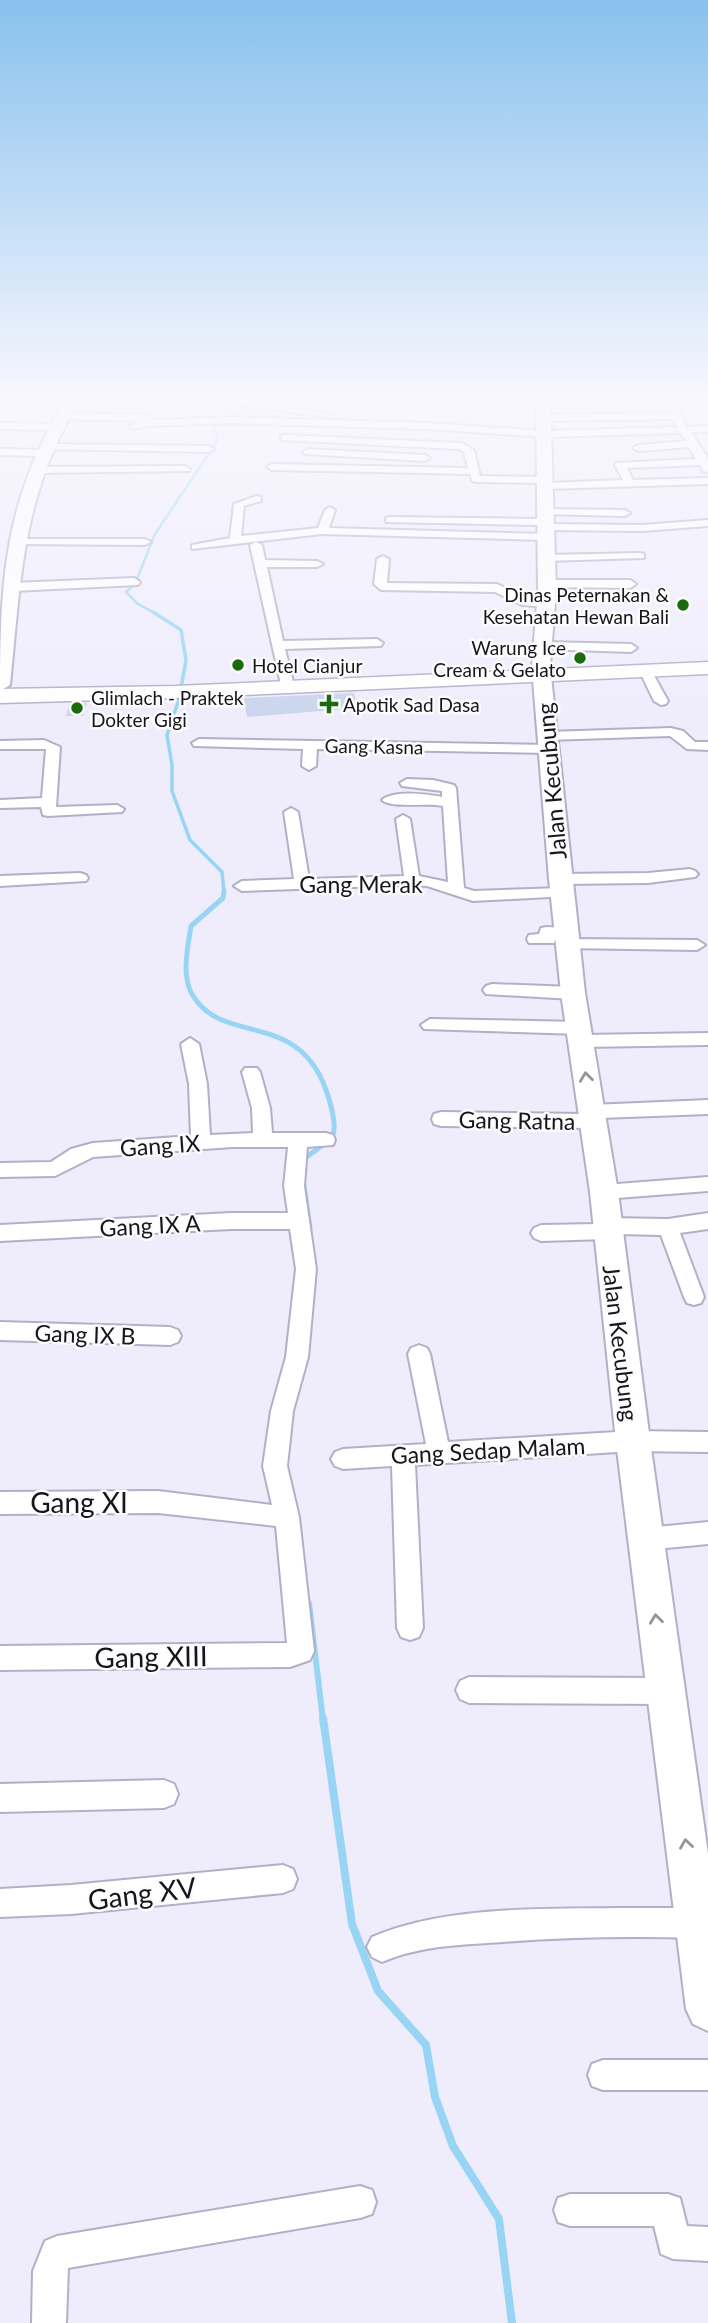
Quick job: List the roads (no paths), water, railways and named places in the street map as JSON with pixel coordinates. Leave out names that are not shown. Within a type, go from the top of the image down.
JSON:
[{"type":"main road","points":[[0,696],[176,692],[287,686],[543,661],[646,671],[708,668]]},
{"type":"street","points":[[0,685],[8,592],[23,505]]},
{"type":"street","points":[[235,540],[239,505]]},
{"type":"street","name":"Jalan Kecubung","points":[[544,505],[542,537],[547,603],[543,661],[561,886],[573,993],[604,1192],[665,1691],[700,1884],[697,1923],[708,2009]]},
{"type":"street","points":[[321,531],[330,510]]},
{"type":"street","points":[[542,537],[625,513]]},
{"type":"street","points":[[390,520],[542,537],[640,556]]},
{"type":"street","points":[[196,547],[321,531],[542,537],[622,528],[708,523]]},
{"type":"street","points":[[17,542],[145,542]]},
{"type":"street","points":[[256,545],[287,686]]},
{"type":"street","points":[[442,547],[480,548]]},
{"type":"street","points":[[383,559],[380,584],[385,587],[494,588],[522,601],[547,603]]},
{"type":"street","points":[[260,563],[317,564]]},
{"type":"street","points":[[8,592],[134,582]]},
{"type":"street","points":[[547,584],[630,584]]},
{"type":"street","points":[[280,645],[377,643]]},
{"type":"street","points":[[543,661],[631,648]]},
{"type":"street","points":[[646,671],[662,701]]},
{"type":"street","name":"Gang Kasna","points":[[200,743],[548,743],[671,732],[678,734],[692,746],[708,747]]},
{"type":"street","points":[[0,745],[49,744],[53,747],[48,812],[117,808]]},
{"type":"street","points":[[309,766],[310,745]]},
{"type":"street","points":[[407,783],[433,784],[449,795],[456,892]]},
{"type":"street","points":[[389,800],[431,799],[449,795]]},
{"type":"street","points":[[0,804],[49,802]]},
{"type":"street","points":[[291,812],[302,883]]},
{"type":"street","points":[[403,819],[412,880]]},
{"type":"street","name":"Gang Merak","points":[[242,886],[412,880],[429,881],[473,896],[690,874]]},
{"type":"street","points":[[0,881],[80,878]]},
{"type":"street","points":[[535,939],[548,939],[547,932],[568,938],[696,945]]},
{"type":"street","points":[[492,990],[573,993]]},
{"type":"street","points":[[430,1025],[581,1035],[708,1039]]},
{"type":"street","points":[[190,1044],[198,1084],[201,1142]]},
{"type":"street","points":[[251,1072],[261,1108],[263,1139]]},
{"type":"street","name":"Gang Ratna","points":[[441,1119],[592,1116],[708,1107]]},
{"type":"street","name":"Gang IX","points":[[0,1170],[48,1170],[61,1167],[78,1154],[87,1151],[263,1139],[326,1140]]},
{"type":"street","points":[[287,1517],[275,1466],[282,1411],[297,1357],[306,1257],[294,1186],[298,1140]]},
{"type":"street","points":[[604,1192],[708,1184]]},
{"type":"street","name":"Gang IX A","points":[[0,1233],[231,1221],[299,1221]]},
{"type":"street","points":[[541,1233],[668,1227],[708,1221]]},
{"type":"street","points":[[668,1227],[694,1297]]},
{"type":"street","name":"Gang IX B","points":[[0,1332],[170,1336]]},
{"type":"street","points":[[419,1354],[439,1452]]},
{"type":"street","name":"Gang Sedap Malam","points":[[343,1459],[633,1441],[708,1443]]},
{"type":"street","points":[[402,1455],[410,1628]]},
{"type":"street","name":"Gang XI","points":[[0,1503],[158,1502],[287,1517]]},
{"type":"street","name":"Gang XIII","points":[[0,1658],[290,1655],[301,1651],[287,1517]]},
{"type":"street","points":[[646,1539],[708,1533]]},
{"type":"street","points":[[469,1690],[665,1691]]},
{"type":"street","points":[[0,1798],[163,1794]]},
{"type":"street","name":"Gang XV","points":[[0,1903],[63,1902],[191,1886],[283,1879]]},
{"type":"street","points":[[382,1947],[427,1932],[606,1921],[697,1923]]},
{"type":"street","points":[[603,2075],[708,2075]]},
{"type":"street","points":[[49,2323],[50,2271],[57,2253],[360,2202]]},
{"type":"street","points":[[570,2210],[668,2210],[673,2242],[708,2244]]},
{"type":"waterway","points":[[157,614],[138,604],[126,592],[135,584],[155,534],[174,505]]},
{"type":"waterway","points":[[153,612],[181,630],[186,660],[179,699],[167,735],[172,765],[172,791],[190,840],[222,872],[224,892]]},
{"type":"waterway","points":[[224,892],[223,898],[191,926],[186,961],[189,986],[192,994],[206,1010],[223,1020],[282,1039],[301,1051],[317,1070],[333,1113],[334,1130],[328,1141],[304,1159]]},
{"type":"waterway","points":[[303,1179],[310,1228]]},
{"type":"waterway","points":[[309,1603],[323,1720]]},
{"type":"waterway","points":[[323,1718],[352,1924],[378,1991],[426,2045],[435,2097],[453,2146],[499,2219],[512,2323]]},
{"type":"place","name":"Dinas Peternakan & Kesehatan Hewan Bali","points":[[683,605]]},
{"type":"place","name":"Warung Ice Cream & Gelato","points":[[580,658]]},
{"type":"place","name":"Hotel Cianjur","points":[[238,665]]},
{"type":"place","name":"Apotik Sad Dasa","points":[[329,704]]},
{"type":"place","name":"Glimlach - Praktek Dokter Gigi","points":[[77,708]]}]
